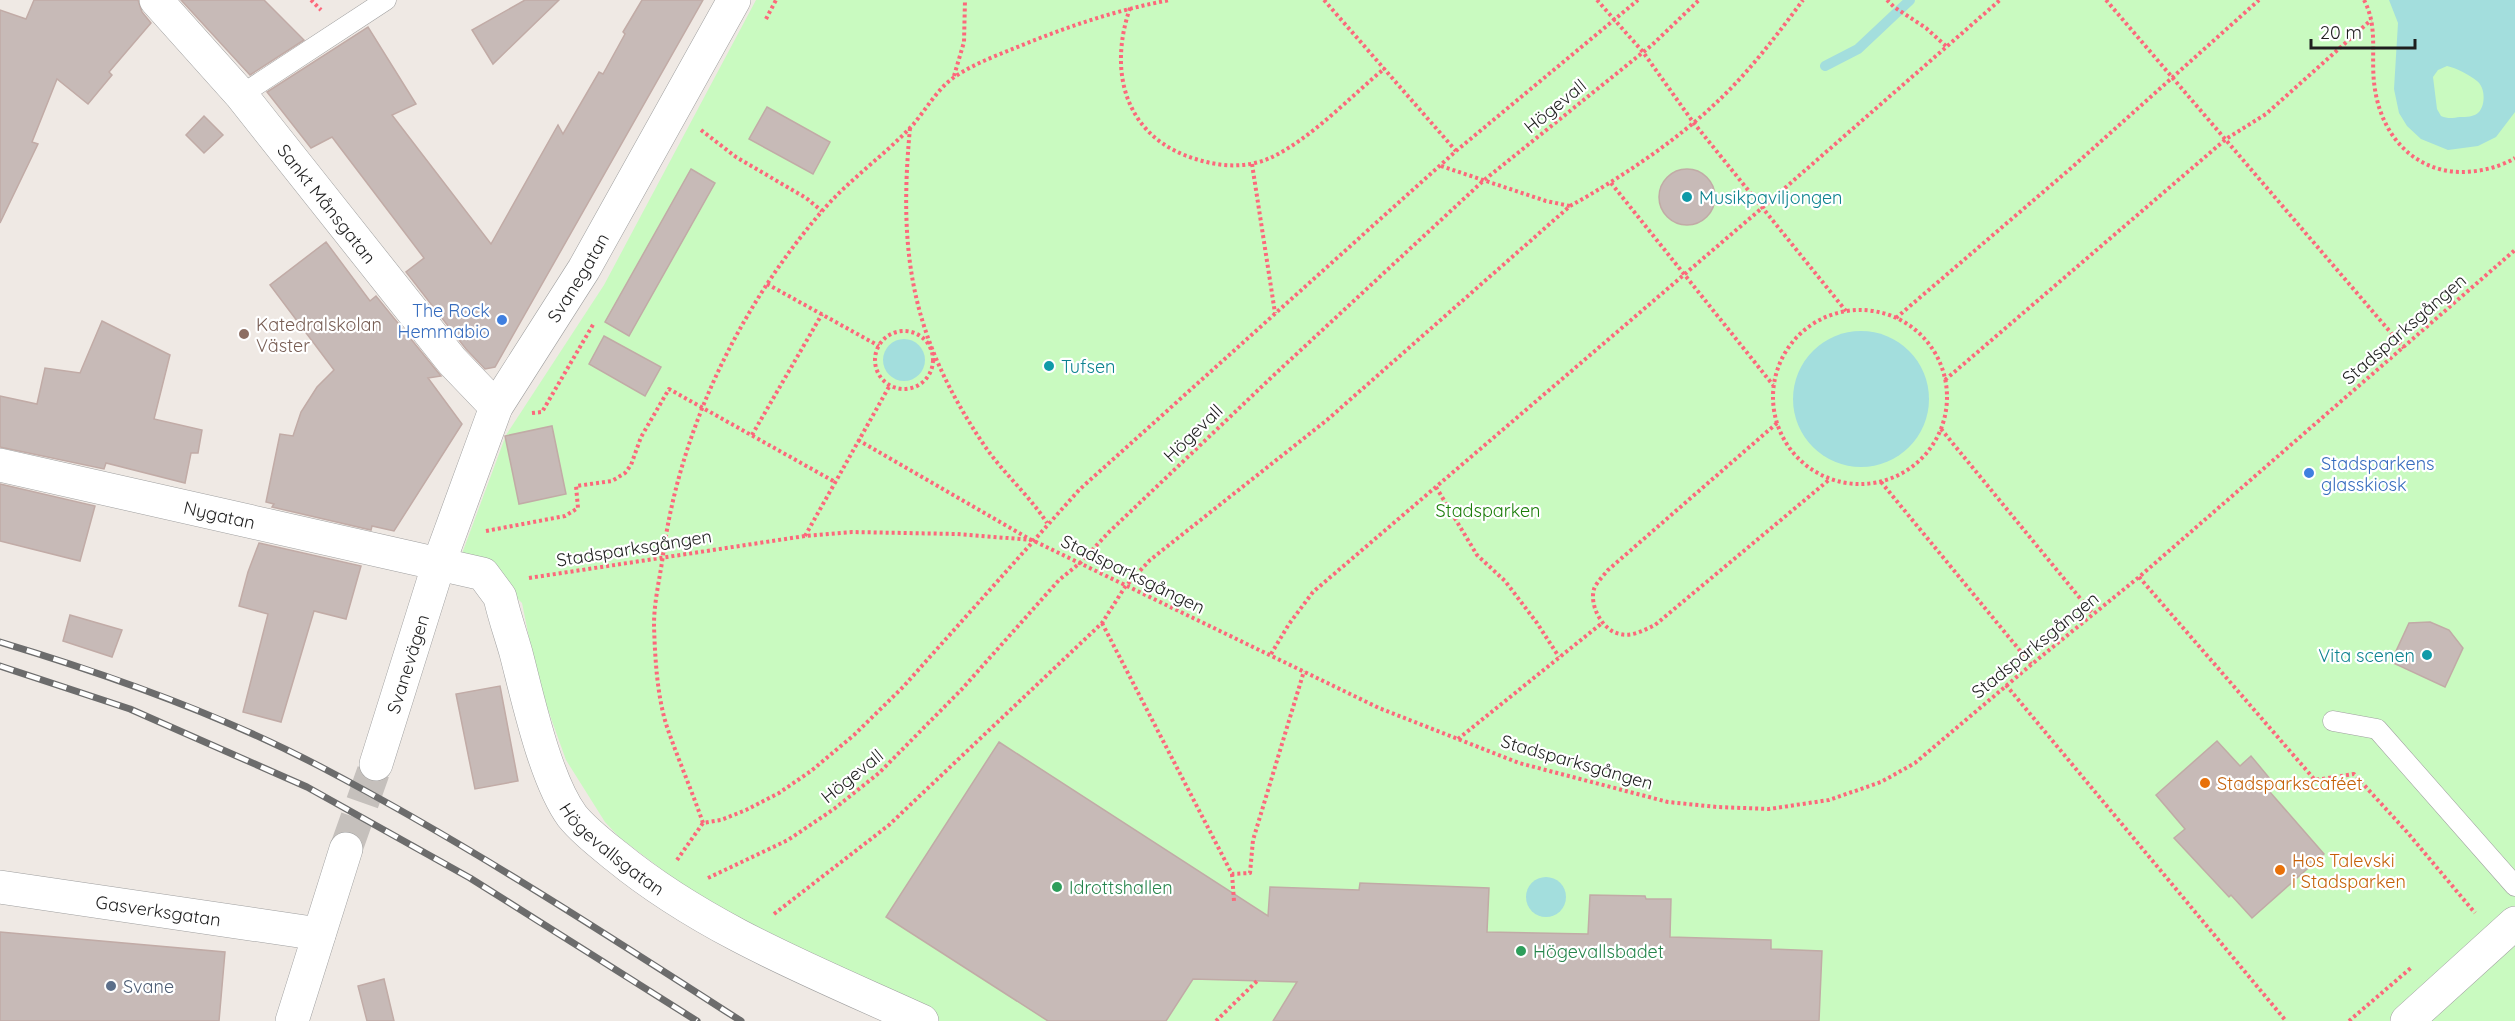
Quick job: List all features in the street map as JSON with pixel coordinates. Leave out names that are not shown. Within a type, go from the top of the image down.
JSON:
[{"type":"street","name":"Sankt Månsgatan","points":[[156,0],[241,95],[452,362],[496,407]]},
{"type":"street","name":"Svanegatan","points":[[439,563],[496,407],[584,269],[734,0]]},
{"type":"street","name":"Nygatan","points":[[0,465],[439,563]]},
{"type":"street","points":[[439,563],[483,574]]},
{"type":"street","name":"Svanevägen","points":[[375,764],[439,563]]},
{"type":"street","name":"Högevallsgatan","points":[[483,574],[501,597],[548,762],[562,799],[572,816],[583,828],[632,869],[676,900],[779,956],[922,1021]]},
{"type":"street","points":[[292,1021],[346,849]]},
{"type":"street","name":"Gasverksgatan","points":[[0,887],[319,934]]},
{"type":"street","points":[[2407,1021],[2515,923]]},
{"type":"lane","points":[[241,95],[386,0]]},
{"type":"lane","points":[[2333,721],[2378,729],[2515,886]]},
{"type":"path","points":[[954,77],[964,42],[965,0]]},
{"type":"path","points":[[703,823],[667,726],[659,684],[654,623],[657,585],[672,501],[702,407],[723,362],[767,285],[822,211],[853,178],[910,128],[954,77],[994,57],[1070,26],[1170,0]]},
{"type":"path","points":[[1324,0],[1455,151]]},
{"type":"path","points":[[1597,0],[1643,52],[1693,122],[1846,311]]},
{"type":"path","points":[[674,863],[703,823],[721,820],[779,793],[811,771],[854,735],[903,687],[1078,490],[1455,151],[1638,0]]},
{"type":"path","name":"Högevall","points":[[708,878],[788,840],[834,809],[879,773],[962,689],[1059,580],[1080,563],[1109,532],[1259,389],[1483,181],[1643,52],[1699,0]]},
{"type":"path","points":[[771,918],[785,904],[889,825],[1102,623],[1125,587],[1150,560],[1327,420],[1570,206],[1611,183],[1717,102],[1765,50],[1803,0]]},
{"type":"path","points":[[1887,0],[1894,8],[1926,28],[1947,47]]},
{"type":"path","points":[[1271,654],[1289,624],[1313,592],[1762,208],[2000,0]]},
{"type":"path","points":[[2106,0],[2404,348]]},
{"type":"path","points":[[1896,318],[2173,78],[2259,0]]},
{"type":"path","points":[[2364,0],[2374,37],[2374,81],[2378,107],[2393,137],[2404,149],[2419,161],[2450,171],[2488,169],[2515,158]]},
{"type":"path","points":[[1130,9],[1122,34],[1120,70],[1130,106],[1152,137],[1182,156],[1208,163],[1232,166],[1252,164],[1271,158],[1309,134],[1385,68]]},
{"type":"path","points":[[1945,380],[2226,139],[2266,114],[2371,20]]},
{"type":"path","points":[[673,107],[736,157],[806,198],[822,211]]},
{"type":"path","points":[[910,128],[906,171],[908,249],[917,304],[930,348],[933,366],[924,381],[908,388],[890,385],[878,372],[876,354],[879,346],[892,333],[910,331],[926,340],[930,348],[955,401],[985,447],[1047,524]]},
{"type":"path","points":[[1252,164],[1275,313]]},
{"type":"path","points":[[1440,165],[1546,201],[1570,206]]},
{"type":"path","points":[[1611,183],[1774,386]]},
{"type":"path","name":"Stadsparksgången","points":[[483,574],[532,578],[663,556],[805,536],[852,532],[907,532],[1032,540],[1379,708],[1519,763],[1668,802],[1769,809],[1829,800],[1881,782],[1915,763],[2031,664],[2139,577],[2515,250]]},
{"type":"path","points":[[767,285],[879,346]]},
{"type":"path","points":[[1871,310],[1896,318],[1919,333],[1936,354],[1945,380],[1947,397],[1941,429],[1931,447],[1917,463],[1900,474],[1881,482],[1855,484],[1830,479],[1812,470],[1797,457],[1785,441],[1777,423],[1774,386],[1779,364],[1790,345],[1806,329],[1824,317],[1846,311],[1871,310]]},
{"type":"path","points":[[752,435],[822,314]]},
{"type":"path","points":[[805,536],[890,385]]},
{"type":"path","points":[[476,533],[566,516],[578,508],[576,486],[612,481],[621,477],[631,465],[641,437],[669,389],[835,482]]},
{"type":"path","points":[[1777,423],[1608,570],[1594,589],[1595,608],[1602,623],[1618,634],[1635,634],[1655,625],[1830,479]]},
{"type":"path","points":[[1941,429],[2093,614]]},
{"type":"path","points":[[858,440],[1032,540]]},
{"type":"path","points":[[1881,482],[1952,564],[2031,664]]},
{"type":"path","points":[[1436,487],[1477,555],[1505,581],[1559,657]]},
{"type":"path","points":[[2139,577],[2316,780],[2354,774],[2407,832],[2474,912]]},
{"type":"path","points":[[1102,623],[1233,874],[1234,901]]},
{"type":"path","points":[[1458,739],[1602,623]]},
{"type":"path","points":[[1233,874],[1250,873],[1253,840],[1304,671]]},
{"type":"path","points":[[2006,685],[2286,1021]]},
{"type":"path","points":[[1216,1021],[1257,981]]},
{"type":"green space","name":"Stadsparken","points":[[756,0],[2515,0],[2515,1021],[911,1021],[677,881],[619,837],[605,822],[566,760],[538,682],[522,603],[503,584],[460,559],[506,435],[604,285]]},
{"type":"water","points":[[2389,0],[2515,0],[2515,112],[2496,137],[2478,146],[2448,150],[2421,139],[2407,126],[2399,113],[2394,89],[2398,23]],"holes":[[[2447,66],[2471,76],[2482,87],[2483,105],[2475,115],[2453,118],[2441,116],[2437,109],[2433,77],[2438,70]]]},
{"type":"water","points":[[1861,331],[1887,336],[1899,342],[1909,351],[1918,361],[1924,373],[1929,399],[1924,425],[1918,437],[1909,447],[1899,456],[1887,462],[1861,467],[1835,462],[1823,456],[1813,447],[1804,437],[1798,425],[1793,399],[1798,373],[1804,361],[1813,351],[1823,342],[1835,336]]},
{"type":"water","points":[[904,339],[912,340],[919,345],[924,352],[924,368],[919,375],[912,380],[904,381],[896,380],[889,375],[884,368],[883,360],[884,352],[889,345],[896,340]]},
{"type":"water","points":[[1546,877],[1554,878],[1560,883],[1565,889],[1565,905],[1560,911],[1554,916],[1546,917],[1538,916],[1532,911],[1527,905],[1526,897],[1527,889],[1532,883],[1538,878]]},
{"type":"building","points":[[34,0],[138,0],[142,12],[151,23],[109,72],[112,75],[88,104],[57,79],[32,142],[38,144],[0,223],[0,10],[26,19]]},
{"type":"building","points":[[181,0],[264,0],[304,40],[250,75]]},
{"type":"building","points":[[525,0],[559,0],[493,64],[472,30]]},
{"type":"building","points":[[642,0],[703,0],[495,367],[485,369],[466,349],[406,272],[424,258],[332,137],[311,148],[267,92],[368,27],[416,104],[392,115],[491,244],[558,125],[563,134],[599,72],[603,74],[625,34],[623,32]]},
{"type":"building","points":[[767,107],[830,142],[813,174],[749,139]]},
{"type":"building","points":[[204,116],[223,135],[204,153],[186,135]]},
{"type":"building","points":[[691,169],[715,183],[629,336],[605,322]]},
{"type":"building","name":"Musikpaviljongen","points":[[1682,169],[1692,169],[1707,177],[1713,186],[1715,197],[1713,208],[1707,217],[1692,225],[1682,225],[1671,220],[1664,213],[1659,202],[1659,192],[1664,181],[1671,174]]},
{"type":"building","points":[[326,242],[370,301],[376,296],[441,376],[428,378],[462,424],[394,531],[372,526],[371,530],[272,507],[274,504],[266,502],[280,434],[293,436],[301,412],[317,387],[334,370],[270,285]]},
{"type":"building","points":[[102,321],[170,355],[154,419],[202,430],[198,453],[191,453],[185,483],[106,463],[104,469],[0,447],[0,396],[37,404],[45,368],[80,373]]},
{"type":"building","points":[[604,336],[661,367],[645,396],[589,364]]},
{"type":"building","points":[[552,426],[566,494],[519,504],[505,436]]},
{"type":"building","points":[[0,484],[95,506],[80,561],[0,541]]},
{"type":"building","points":[[259,543],[361,566],[346,619],[314,611],[281,722],[243,712],[268,614],[239,606]]},
{"type":"building","points":[[70,615],[122,630],[112,657],[63,641]]},
{"type":"building","name":"Vita scenen","points":[[2430,622],[2449,630],[2463,648],[2445,687],[2391,662],[2409,623]]},
{"type":"building","points":[[500,686],[518,781],[475,789],[456,694]]},
{"type":"building","points":[[2217,741],[2240,766],[2251,756],[2276,786],[2269,791],[2324,854],[2252,918],[2231,895],[2229,897],[2174,838],[2185,829],[2156,795]]},
{"type":"building","points":[[999,742],[1268,916],[1270,887],[1359,890],[1360,883],[1489,888],[1487,932],[1588,934],[1590,895],[1671,899],[1670,937],[1771,940],[1771,949],[1822,951],[1819,1021],[1273,1021],[1297,982],[1193,979],[1166,1021],[1048,1021],[886,917]]},
{"type":"building","name":"Svane","points":[[0,932],[225,952],[219,1021],[0,1021]]},
{"type":"building","points":[[384,979],[394,1021],[367,1021],[358,986]]},
{"type":"waterway","points":[[1825,66],[1858,49],[1910,0]]},
{"type":"tunnel","points":[[346,849],[376,764]]},
{"type":"railway","points":[[0,642],[164,697],[244,730],[321,767],[429,826],[586,922],[741,1021]]},
{"type":"railway","points":[[0,666],[130,709],[307,787],[470,878],[697,1021]]},
{"type":"place","name":"Musikpaviljongen","points":[[1687,197]]},
{"type":"place","name":"The Rock Hemmabio","points":[[502,320]]},
{"type":"place","name":"Katedralskolan Väster","points":[[244,334]]},
{"type":"place","name":"Tufsen","points":[[1049,366]]},
{"type":"place","name":"Stadsparkens glasskiosk","points":[[2309,473]]},
{"type":"place","name":"Vita scenen","points":[[2427,655]]},
{"type":"place","name":"Stadsparkscaféet","points":[[2205,783]]},
{"type":"place","name":"Hos Talevski i Stadsparken","points":[[2280,870]]},
{"type":"place","name":"Idrottshallen","points":[[1057,887]]},
{"type":"place","name":"Högevallsbadet","points":[[1521,951]]},
{"type":"place","name":"Svane","points":[[111,986]]}]
